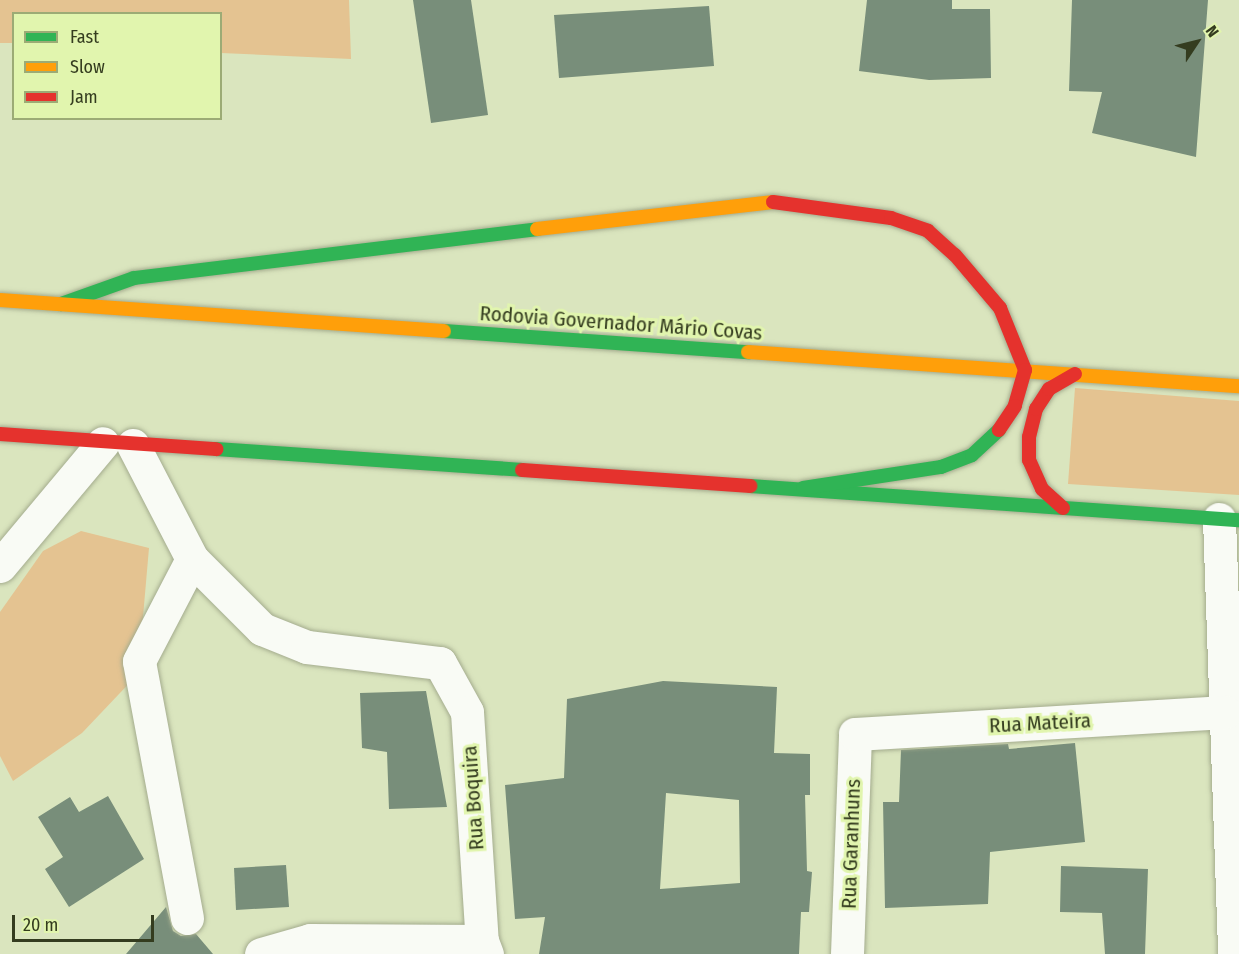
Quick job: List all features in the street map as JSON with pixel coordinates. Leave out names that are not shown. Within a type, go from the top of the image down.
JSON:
[{"type":"highway","points":[[61,304],[134,278],[228,264],[365,251],[738,204],[784,202],[891,218],[927,231],[955,255],[1000,308],[1025,370],[1015,406],[993,439],[972,455],[920,472],[803,488]]},
{"type":"highway","name":"Rodovia Governador Mário Covas","points":[[0,300],[550,341],[1025,370],[1239,386]]},
{"type":"highway","points":[[1063,508],[1042,489],[1029,460],[1029,437],[1036,409],[1049,389],[1075,374]]},
{"type":"highway","points":[[0,434],[118,444],[803,488],[1229,520]]},
{"type":"street","points":[[0,566],[118,444],[192,559],[139,661],[187,918]]},
{"type":"street","points":[[1229,520],[1226,712],[1234,858],[1233,954]]},
{"type":"street","name":"Rua Boquira","points":[[192,559],[262,629],[307,647],[440,663],[467,712],[485,948]]},
{"type":"street","name":"Rua Mateira","points":[[855,734],[1226,712]]},
{"type":"street","name":"Rua Garanhuns","points":[[847,954],[855,734]]},
{"type":"street","points":[[261,954],[310,940],[485,948]]},
{"type":"shaded area","points":[[0,0],[349,0],[351,59],[222,53],[222,12],[12,12],[12,43],[0,43]]},
{"type":"shaded area","points":[[1075,388],[1239,401],[1239,495],[1068,484]]},
{"type":"shaded area","points":[[81,531],[149,548],[138,674],[82,733],[13,781],[0,756],[0,612],[43,551]]},
{"type":"building","points":[[413,0],[471,0],[488,115],[431,123]]},
{"type":"building","points":[[867,0],[952,0],[952,9],[990,9],[991,78],[929,80],[859,71]]},
{"type":"building","points":[[1072,0],[1208,0],[1196,157],[1092,133],[1102,92],[1069,91]]},
{"type":"building","points":[[709,6],[714,66],[559,78],[554,15]]},
{"type":"building","points":[[663,681],[777,687],[774,753],[810,754],[810,795],[805,795],[807,871],[812,872],[809,912],[801,912],[799,954],[539,954],[545,917],[515,919],[505,785],[564,778],[567,699]],"holes":[[[666,793],[739,800],[740,883],[660,889]]]},
{"type":"building","points":[[426,691],[447,807],[389,809],[387,752],[362,748],[360,693]]},
{"type":"building","points":[[1075,743],[1085,842],[990,852],[988,904],[885,908],[883,802],[899,802],[901,750],[1008,744],[1009,749]]},
{"type":"building","points":[[108,796],[144,859],[69,907],[45,869],[63,857],[38,817],[70,797],[79,812]]},
{"type":"building","points":[[286,865],[289,907],[236,910],[234,868]]},
{"type":"building","points":[[1061,866],[1148,869],[1145,954],[1105,954],[1102,913],[1060,912]]},
{"type":"building","points":[[166,907],[173,931],[181,936],[196,934],[213,954],[126,954]]},
{"type":"traffic: fast","points":[[61,304],[134,278],[537,229]]},
{"type":"traffic: fast","points":[[444,331],[748,352]]},
{"type":"traffic: fast","points":[[803,488],[941,467],[972,455],[999,430]]},
{"type":"traffic: fast","points":[[216,449],[522,470]]},
{"type":"traffic: fast","points":[[750,486],[1239,520]]},
{"type":"traffic: slow","points":[[537,229],[773,202]]},
{"type":"traffic: slow","points":[[0,300],[444,331]]},
{"type":"traffic: slow","points":[[748,352],[1239,386]]},
{"type":"traffic: jam","points":[[773,202],[891,218],[928,231],[955,255],[1000,308],[1025,370],[1015,406],[999,430]]},
{"type":"traffic: jam","points":[[1063,508],[1042,489],[1029,460],[1029,437],[1036,409],[1049,389],[1075,374]]},
{"type":"traffic: jam","points":[[0,434],[216,449]]},
{"type":"traffic: jam","points":[[522,470],[750,486]]}]
